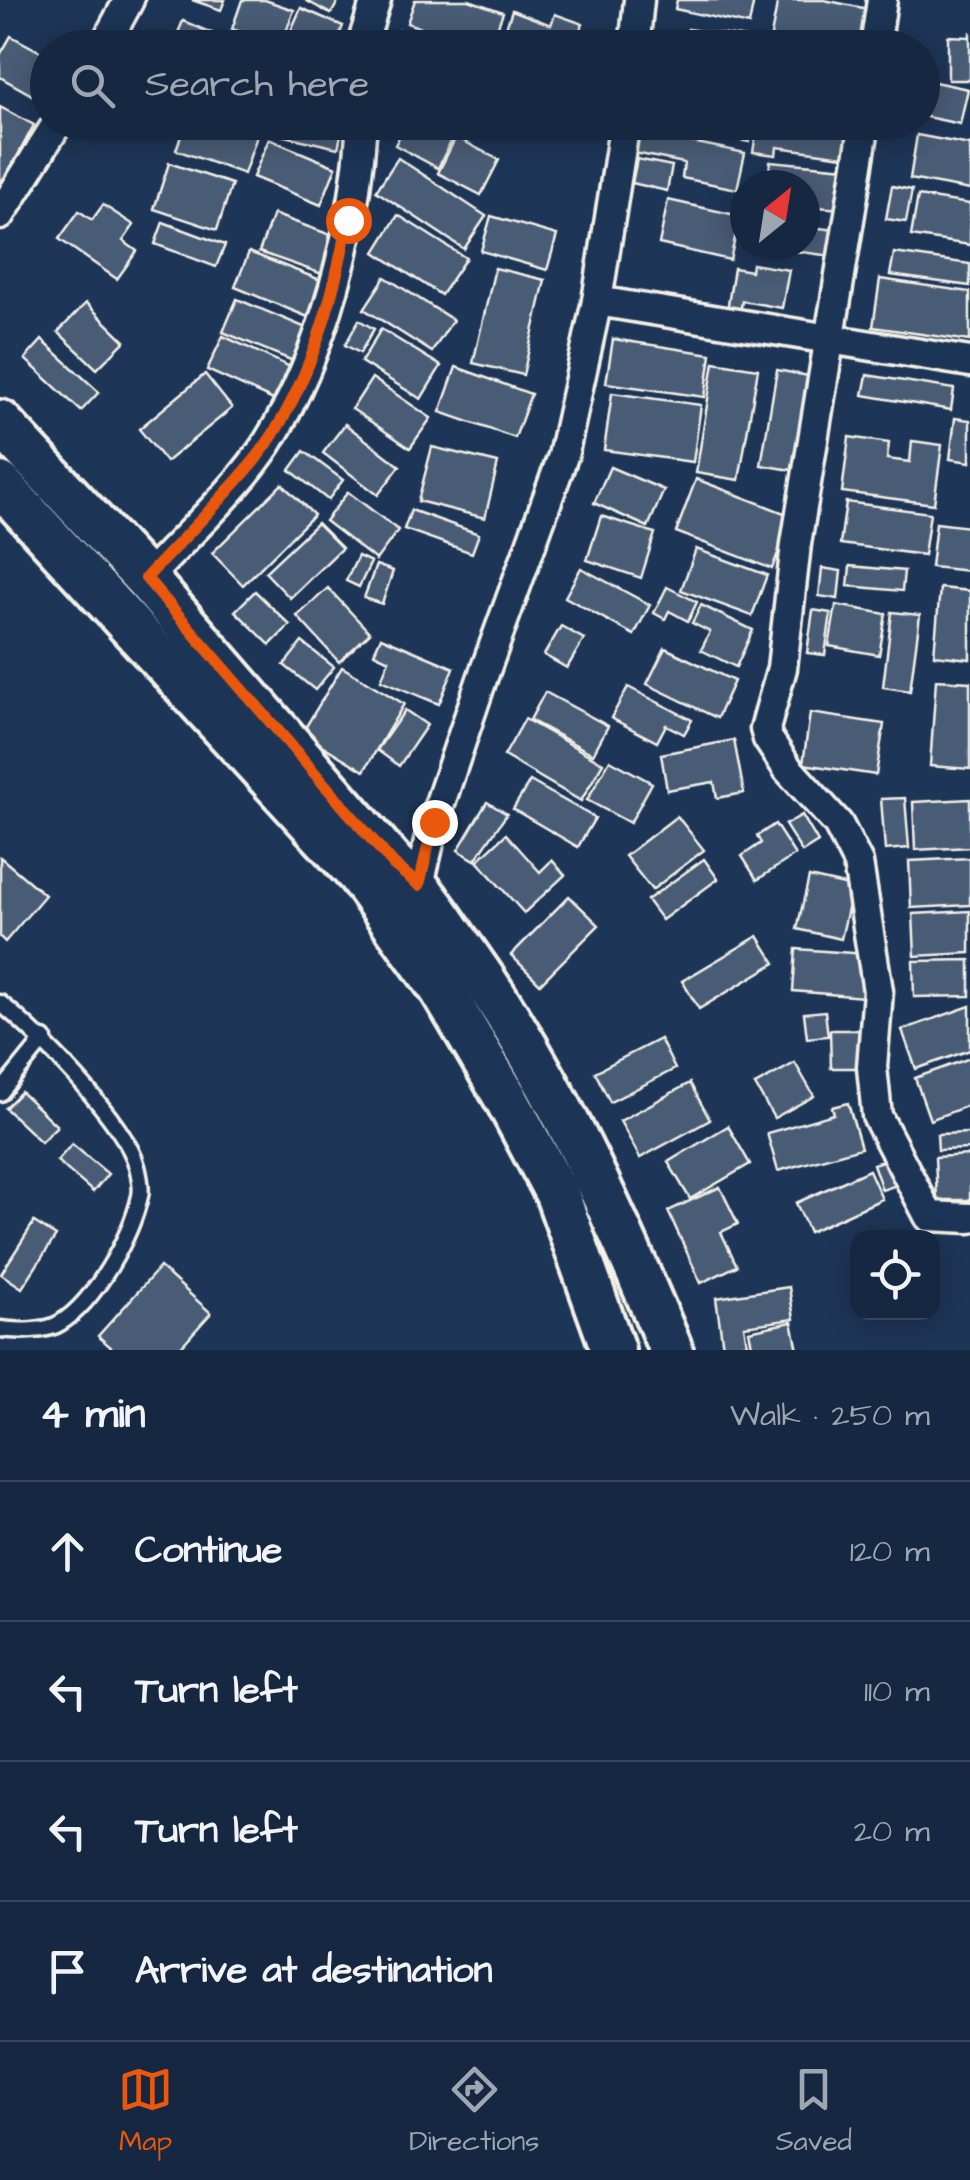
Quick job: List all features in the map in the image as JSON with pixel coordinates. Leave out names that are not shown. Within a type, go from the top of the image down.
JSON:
[{"type":"main road","points":[[0,422],[146,578],[394,865],[419,885],[497,998],[543,1075],[620,1229],[671,1350]]},
{"type":"main road","points":[[0,484],[358,875],[442,990],[506,1098],[556,1194],[613,1350]]},
{"type":"street","points":[[113,30],[130,0]]},
{"type":"street","points":[[367,30],[376,0]]},
{"type":"street","points":[[636,30],[639,0]]},
{"type":"street","points":[[878,30],[882,0]]},
{"type":"street","points":[[0,215],[47,140]]},
{"type":"street","points":[[146,578],[250,466],[292,395],[336,285],[359,140]]},
{"type":"street","points":[[419,885],[434,822],[562,456],[597,301],[622,140]]},
{"type":"street","points":[[862,140],[796,544],[782,668],[765,729],[788,769],[838,824],[858,863],[878,991],[872,1067],[877,1116],[929,1216],[970,1218]]},
{"type":"street","points":[[597,301],[970,362]]},
{"type":"lane","points":[[0,1003],[44,1039],[123,1137],[137,1163],[142,1193],[114,1260],[84,1304],[56,1326],[0,1330]]},
{"type":"lane","points":[[0,1093],[44,1039]]},
{"type":"building","points":[[192,0],[225,0],[221,10]]},
{"type":"building","points":[[242,0],[265,0],[294,10],[287,30],[232,29]]},
{"type":"building","points":[[305,0],[339,0],[331,14]]},
{"type":"building","points":[[415,0],[469,0],[503,12],[496,30],[427,30],[407,23]]},
{"type":"building","points":[[677,0],[754,0],[749,25],[675,9]]},
{"type":"building","points":[[778,0],[824,0],[868,9],[864,30],[772,30]]},
{"type":"building","points":[[301,8],[343,26],[341,30],[291,30]]},
{"type":"building","points":[[512,10],[551,25],[555,14],[583,24],[581,30],[505,30]]},
{"type":"building","points":[[183,21],[204,30],[179,30]]},
{"type":"building","points":[[11,36],[30,46],[30,94],[0,77],[0,55]]},
{"type":"building","points":[[948,36],[970,37],[970,80],[948,80]]},
{"type":"building","points":[[940,83],[968,89],[960,124],[940,120]]},
{"type":"building","points":[[0,107],[30,123],[30,132],[0,183]]},
{"type":"building","points":[[180,140],[256,140],[244,174],[176,150]]},
{"type":"building","points":[[269,140],[336,167],[321,205],[253,177]]},
{"type":"building","points":[[302,140],[340,140],[338,148]]},
{"type":"building","points":[[398,140],[452,140],[438,168],[395,145]]},
{"type":"building","points":[[454,140],[499,160],[481,195],[438,173]]},
{"type":"building","points":[[637,140],[682,140],[745,153],[741,170],[730,170],[730,188],[682,178],[684,163],[635,153]]},
{"type":"building","points":[[755,140],[846,140],[844,156],[777,147],[776,155],[753,152]]},
{"type":"building","points":[[916,140],[970,145],[970,190],[910,179]]},
{"type":"building","points":[[398,158],[486,216],[464,249],[376,191]]},
{"type":"building","points":[[637,159],[672,166],[667,191],[632,183]]},
{"type":"building","points":[[770,161],[845,168],[841,209],[820,207],[820,170],[769,170]]},
{"type":"building","points":[[169,163],[232,184],[217,230],[154,209]]},
{"type":"building","points":[[892,186],[912,190],[906,222],[886,219]]},
{"type":"building","points":[[918,196],[970,204],[970,245],[911,236]]},
{"type":"building","points":[[668,200],[730,214],[730,260],[659,244]]},
{"type":"building","points":[[103,205],[134,225],[123,241],[137,251],[117,279],[59,239],[79,211],[92,220]]},
{"type":"building","points":[[273,214],[339,238],[325,275],[259,252]]},
{"type":"building","points":[[398,215],[466,258],[441,295],[375,252]]},
{"type":"building","points":[[491,216],[557,235],[547,270],[481,251]]},
{"type":"building","points":[[163,222],[225,245],[216,267],[155,244]]},
{"type":"building","points":[[820,228],[842,231],[839,257],[820,254]]},
{"type":"building","points":[[249,252],[323,281],[308,317],[235,287]]},
{"type":"building","points":[[894,253],[970,264],[970,286],[890,275]]},
{"type":"building","points":[[752,264],[789,270],[782,308],[742,301],[739,320],[726,317],[734,268],[751,271]]},
{"type":"building","points":[[495,268],[545,280],[523,375],[473,363]]},
{"type":"building","points":[[385,277],[453,320],[432,352],[364,309]]},
{"type":"building","points":[[880,279],[970,292],[970,341],[873,327]]},
{"type":"building","points":[[237,299],[311,330],[298,363],[223,332]]},
{"type":"building","points":[[86,303],[125,341],[97,369],[58,332]]},
{"type":"building","points":[[359,320],[374,329],[360,353],[345,345]]},
{"type":"building","points":[[381,329],[441,366],[421,399],[361,362]]},
{"type":"building","points":[[223,336],[295,369],[280,403],[207,370]]},
{"type":"building","points":[[613,339],[711,354],[705,397],[606,383]]},
{"type":"building","points":[[42,340],[99,392],[81,411],[25,359]]},
{"type":"building","points":[[714,362],[758,369],[739,480],[696,473]]},
{"type":"building","points":[[456,367],[531,394],[515,438],[440,412]]},
{"type":"building","points":[[777,370],[814,377],[798,471],[761,465]]},
{"type":"building","points":[[205,374],[232,408],[166,462],[139,429]]},
{"type":"building","points":[[867,375],[954,389],[951,410],[863,395]]},
{"type":"building","points":[[372,378],[431,418],[410,448],[352,409]]},
{"type":"building","points":[[612,393],[701,405],[693,462],[604,450]]},
{"type":"building","points":[[955,418],[970,420],[970,462],[950,459]]},
{"type":"building","points":[[345,424],[400,466],[378,495],[323,453]]},
{"type":"building","points":[[849,437],[889,443],[887,459],[910,462],[912,441],[942,445],[934,504],[842,492]]},
{"type":"building","points":[[432,447],[498,463],[485,518],[418,501]]},
{"type":"building","points":[[304,451],[343,480],[328,500],[290,470]]},
{"type":"building","points":[[610,467],[664,490],[648,527],[594,503]]},
{"type":"building","points":[[696,479],[792,516],[772,569],[676,532]]},
{"type":"building","points":[[282,484],[314,515],[243,585],[212,553]]},
{"type":"building","points":[[348,492],[398,530],[376,560],[325,521]]},
{"type":"building","points":[[846,502],[930,513],[924,555],[840,544]]},
{"type":"building","points":[[411,510],[479,534],[472,553],[404,529]]},
{"type":"building","points":[[601,516],[655,533],[641,578],[587,560]]},
{"type":"building","points":[[317,523],[342,548],[290,598],[265,572]]},
{"type":"building","points":[[936,523],[970,527],[970,571],[931,567]]},
{"type":"building","points":[[696,549],[767,575],[752,616],[681,590]]},
{"type":"building","points":[[358,556],[371,562],[359,587],[346,581]]},
{"type":"building","points":[[376,565],[393,571],[382,604],[364,598]]},
{"type":"building","points":[[850,566],[904,571],[902,591],[848,586]]},
{"type":"building","points":[[581,568],[650,605],[634,635],[565,597]]},
{"type":"building","points":[[822,568],[841,571],[838,599],[819,596]]},
{"type":"building","points":[[667,587],[697,602],[688,621],[669,611],[665,619],[654,613]]},
{"type":"building","points":[[328,588],[370,633],[339,662],[297,616]]},
{"type":"building","points":[[940,588],[970,591],[970,659],[934,655]]},
{"type":"building","points":[[255,591],[290,625],[270,645],[235,611]]},
{"type":"building","points":[[701,605],[753,630],[736,667],[701,650],[710,632],[692,623]]},
{"type":"building","points":[[836,605],[886,614],[879,655],[829,646]]},
{"type":"building","points":[[813,610],[831,613],[825,655],[807,653]]},
{"type":"building","points":[[892,612],[920,615],[910,691],[883,687]]},
{"type":"building","points":[[561,626],[584,639],[567,668],[544,655]]},
{"type":"building","points":[[381,637],[454,668],[439,704],[381,680],[389,660],[374,653]]},
{"type":"building","points":[[302,642],[334,667],[315,690],[284,665]]},
{"type":"building","points":[[665,648],[734,681],[717,718],[647,684]]},
{"type":"building","points":[[342,667],[404,704],[364,771],[302,733]]},
{"type":"building","points":[[936,680],[970,682],[970,769],[930,766]]},
{"type":"building","points":[[628,687],[692,720],[684,734],[666,725],[657,742],[611,718]]},
{"type":"building","points":[[545,692],[608,726],[593,754],[530,720]]},
{"type":"building","points":[[405,710],[427,725],[399,766],[377,750]]},
{"type":"building","points":[[810,713],[884,724],[876,775],[803,764]]},
{"type":"building","points":[[525,719],[603,763],[581,801],[504,756]]},
{"type":"building","points":[[734,740],[744,793],[717,798],[714,782],[667,790],[661,754]]},
{"type":"building","points":[[610,760],[652,783],[630,823],[587,800]]},
{"type":"building","points":[[530,781],[595,818],[578,847],[513,809]]},
{"type":"building","points":[[905,798],[909,848],[885,850],[881,799]]},
{"type":"building","points":[[970,799],[970,847],[915,850],[913,802]]},
{"type":"building","points":[[487,802],[507,814],[475,860],[458,850]]},
{"type":"building","points":[[802,815],[818,842],[802,852],[785,825]]},
{"type":"building","points":[[677,816],[704,850],[652,890],[625,856]]},
{"type":"building","points":[[775,824],[795,855],[757,880],[742,856],[761,843],[757,836]]},
{"type":"building","points":[[506,834],[540,872],[552,860],[565,875],[524,913],[477,861]]},
{"type":"building","points":[[0,857],[45,895],[5,942],[0,937]]},
{"type":"building","points":[[970,858],[970,905],[911,908],[909,861]]},
{"type":"building","points":[[704,859],[718,879],[662,920],[647,900]]},
{"type":"building","points":[[809,877],[853,887],[841,939],[797,929]]},
{"type":"building","points":[[569,896],[599,925],[540,984],[511,955]]},
{"type":"building","points":[[970,911],[970,953],[915,956],[913,914]]},
{"type":"building","points":[[758,936],[775,963],[699,1009],[682,981]]},
{"type":"building","points":[[796,949],[866,954],[863,997],[793,991]]},
{"type":"building","points":[[970,960],[970,996],[914,997],[913,961]]},
{"type":"building","points":[[970,1006],[970,1050],[916,1069],[902,1030]]},
{"type":"building","points":[[825,1011],[828,1036],[807,1038],[804,1013]]},
{"type":"building","points":[[830,1030],[862,1030],[864,1068],[831,1068]]},
{"type":"building","points":[[660,1039],[675,1069],[610,1102],[595,1072]]},
{"type":"building","points":[[970,1058],[970,1105],[930,1120],[915,1078]]},
{"type":"building","points":[[795,1063],[814,1096],[774,1118],[755,1085]]},
{"type":"building","points":[[690,1083],[710,1120],[640,1158],[620,1121]]},
{"type":"building","points":[[21,1092],[57,1126],[41,1142],[5,1108]]},
{"type":"building","points":[[848,1103],[861,1148],[778,1171],[767,1133],[834,1114],[832,1107]]},
{"type":"building","points":[[728,1126],[750,1164],[690,1199],[668,1162]]},
{"type":"building","points":[[970,1133],[970,1149],[938,1150],[937,1134]]},
{"type":"building","points":[[72,1144],[108,1174],[93,1192],[57,1161]]},
{"type":"building","points":[[970,1155],[970,1200],[937,1200],[935,1157]]},
{"type":"building","points":[[894,1157],[903,1183],[882,1190],[873,1164]]},
{"type":"building","points":[[869,1170],[882,1199],[809,1232],[796,1203]]},
{"type":"building","points":[[720,1187],[738,1224],[721,1232],[737,1266],[701,1283],[668,1211]]},
{"type":"building","points":[[34,1222],[56,1236],[22,1288],[1,1274]]},
{"type":"building","points":[[160,1267],[211,1313],[178,1350],[114,1350],[98,1336]]},
{"type":"building","points":[[789,1287],[794,1319],[744,1326],[747,1344],[723,1347],[716,1298]]},
{"type":"building","points":[[792,1322],[798,1350],[753,1350],[749,1331]]},
{"type":"route","points":[[348,220],[336,285],[317,340],[268,441],[250,466],[146,578],[394,865],[419,885],[434,822]]}]
